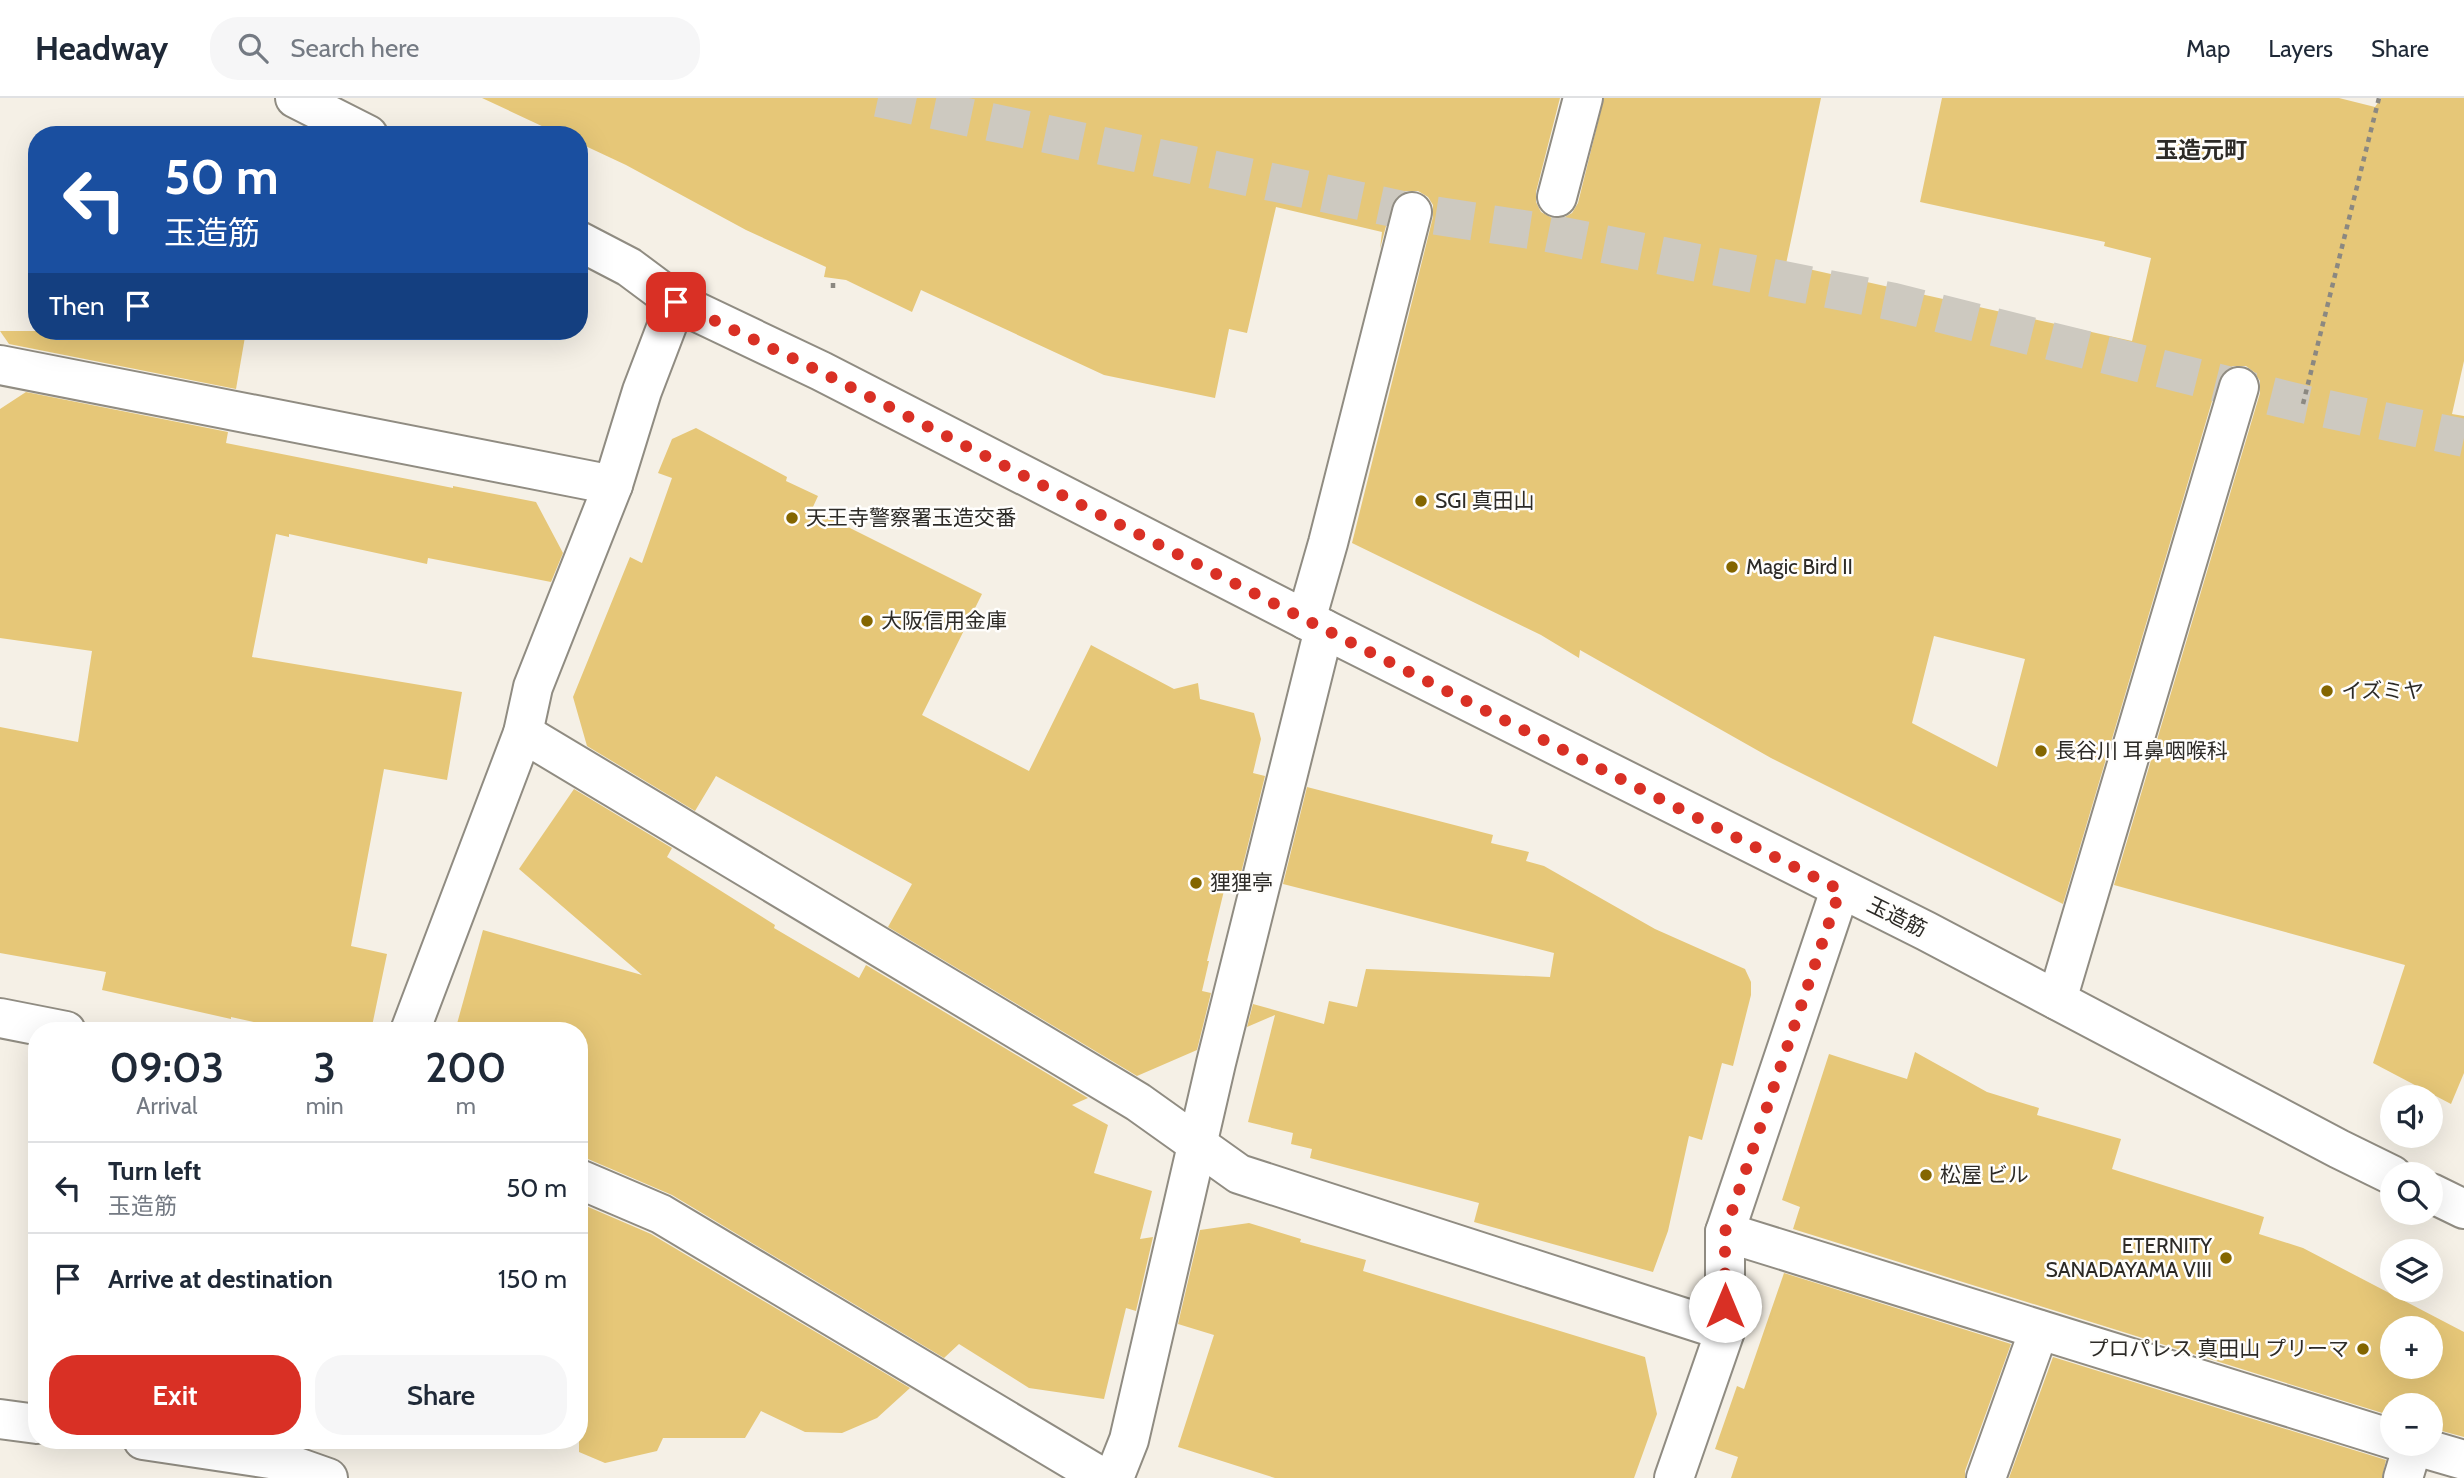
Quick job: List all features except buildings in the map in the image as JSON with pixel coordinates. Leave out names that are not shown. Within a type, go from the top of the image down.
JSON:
[{"type":"street","points":[[295,98],[350,126]]},
{"type":"street","points":[[1557,197],[1583,98]]},
{"type":"street","points":[[1114,1478],[1129,1440],[1198,1144],[1315,625],[1328,543],[1412,212]]},
{"type":"street","name":"玉造筋","points":[[588,246],[629,267],[676,302],[821,372],[1315,625],[1926,931],[2380,1169]]},
{"type":"street","points":[[413,1022],[523,733],[533,687],[614,485],[642,391],[676,302]]},
{"type":"street","points":[[0,365],[614,485]]},
{"type":"street","points":[[2057,999],[2239,387]]},
{"type":"street","points":[[523,733],[1138,1102],[1239,1174],[1725,1331]]},
{"type":"street","points":[[1674,1478],[1725,1331],[1725,1232],[1840,890]]},
{"type":"street","points":[[0,1018],[28,1024]]},
{"type":"street","points":[[588,1183],[661,1214],[1103,1478]]},
{"type":"street","points":[[2443,1199],[2464,1209]]},
{"type":"street","points":[[1725,1232],[2039,1330],[2380,1443]]},
{"type":"street","points":[[1986,1478],[2039,1330]]},
{"type":"street","points":[[0,1419],[28,1423]]},
{"type":"street","points":[[207,1449],[277,1459],[328,1478]]},
{"type":"street","points":[[2434,1456],[2464,1461]]},
{"type":"path","points":[[2303,404],[2379,98]]},
{"type":"path","points":[[833,278],[833,288]]},
{"type":"tunnel","points":[[878,98],[1412,212],[1543,232],[1894,302],[2303,404],[2464,438]]},
{"type":"place","name":"SGI 真田山","points":[[1421,501]]},
{"type":"place","name":"天王寺警察署玉造交番","points":[[792,518]]},
{"type":"place","name":"Magic Bird II","points":[[1732,567]]},
{"type":"place","name":"大阪信用金庫","points":[[867,621]]},
{"type":"place","name":"イズミヤ","points":[[2327,691]]},
{"type":"place","name":"長谷川 耳鼻咽喉科","points":[[2041,751]]},
{"type":"place","name":"狸狸亭","points":[[1196,883]]},
{"type":"place","name":"松屋 ビル","points":[[1926,1175]]},
{"type":"place","name":"ETERNITY SANADAYAMA VIII","points":[[2226,1258]]},
{"type":"place","name":"プロパレス 真田山 プリーマ","points":[[2363,1349]]},
{"type":"district","name":"玉造元町","points":[[2201,150]]},
{"type":"route","points":[[676,302],[821,372],[1840,890],[1725,1232],[1725,1306]]}]
